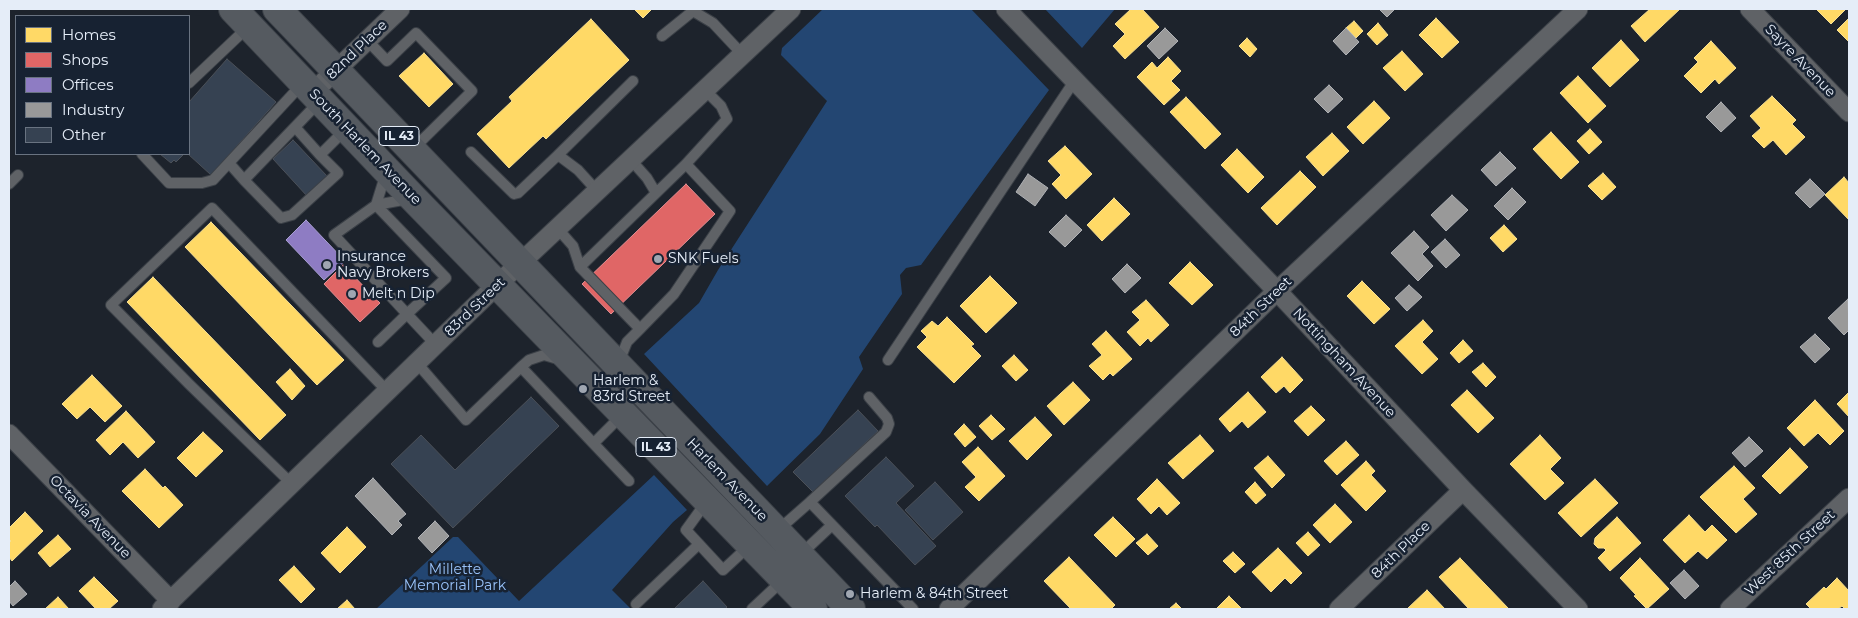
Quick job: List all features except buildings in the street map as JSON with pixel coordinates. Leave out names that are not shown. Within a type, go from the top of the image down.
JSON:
[{"type":"main road","name":"IL 43","points":[[277,9],[521,264]]},
{"type":"main road","name":"South Harlem Avenue","points":[[241,17],[498,284]]},
{"type":"main road","name":"Harlem Avenue","points":[[521,264],[850,609]]},
{"type":"main road","name":"Harlem Avenue","points":[[498,284],[813,609]]},
{"type":"street","name":"82nd Place","points":[[312,92],[400,9]]},
{"type":"street","name":"83rd Street","points":[[167,605],[498,284],[791,9]]},
{"type":"street","name":"Nottingham Avenue","points":[[1006,9],[1277,291],[1463,490],[1578,609]]},
{"type":"street","name":"84th Street","points":[[949,609],[1277,291],[1578,9]]},
{"type":"street","name":"Sayre Avenue","points":[[1750,9],[1849,112]]},
{"type":"street","name":"Octavia Avenue","points":[[9,434],[167,605]]},
{"type":"street","name":"84th Place","points":[[1338,609],[1463,490]]},
{"type":"street","name":"West 85th Street","points":[[1730,609],[1849,498]]},
{"type":"lane","points":[[662,36],[693,11],[713,23],[743,54]]},
{"type":"lane","points":[[190,83],[241,17]]},
{"type":"lane","points":[[367,40],[387,61],[416,33],[472,91],[412,150]]},
{"type":"lane","points":[[888,360],[1075,80]]},
{"type":"lane","points":[[471,152],[514,194],[518,193],[633,81]]},
{"type":"lane","points":[[580,267],[686,164],[727,119],[721,106],[705,90]]},
{"type":"lane","points":[[244,180],[295,128],[312,92]]},
{"type":"lane","points":[[143,155],[169,183],[202,183],[213,180],[228,163],[312,92]]},
{"type":"lane","points":[[228,163],[281,218],[292,215],[338,173],[295,128]]},
{"type":"lane","points":[[320,154],[347,128]]},
{"type":"lane","points":[[558,155],[578,170],[598,192]]},
{"type":"lane","points":[[631,160],[647,178],[656,193]]},
{"type":"lane","points":[[618,366],[627,342],[674,294],[730,211],[686,164]]},
{"type":"lane","points":[[376,205],[387,170]]},
{"type":"lane","points":[[9,184],[18,175]]},
{"type":"lane","points":[[414,198],[376,205],[334,235],[436,345]]},
{"type":"lane","points":[[376,205],[446,278],[378,342]]},
{"type":"lane","points":[[292,484],[189,384],[111,304],[212,208],[388,392]]},
{"type":"lane","points":[[558,228],[573,246],[580,267],[640,329]]},
{"type":"lane","points":[[417,363],[466,420],[530,360],[544,355],[575,363]]},
{"type":"lane","points":[[521,367],[629,481]]},
{"type":"lane","points":[[776,532],[886,432],[889,424],[887,418],[869,397]]},
{"type":"lane","points":[[594,443],[624,414]]},
{"type":"lane","points":[[708,500],[686,530],[723,570],[750,544]]},
{"type":"lane","points":[[810,502],[913,609]]},
{"type":"lane","points":[[799,555],[832,525]]},
{"type":"lane","points":[[636,604],[699,544]]},
{"type":"lane","points":[[752,609],[784,579]]},
{"type":"green space","points":[[823,9],[971,9],[1049,90],[921,265],[906,268],[900,275],[902,294],[859,357],[863,369],[820,434],[767,486],[644,354],[699,303],[718,270],[827,101],[781,55],[782,48]]},
{"type":"green space","points":[[1045,9],[1115,9],[1082,48]]},
{"type":"green space","name":"Millette Memorial Park","points":[[654,475],[687,510],[673,522],[612,590],[631,609],[376,609],[453,537],[458,537],[519,601]]},
{"type":"place","name":"SNK Fuels","points":[[658,259]]},
{"type":"place","name":"Insurance Navy Brokers","points":[[327,265]]},
{"type":"place","name":"Melt n Dip","points":[[352,294]]},
{"type":"place","name":"Harlem & 83rd Street","points":[[583,389]]},
{"type":"place","name":"Harlem & 84th Street","points":[[850,594]]}]
